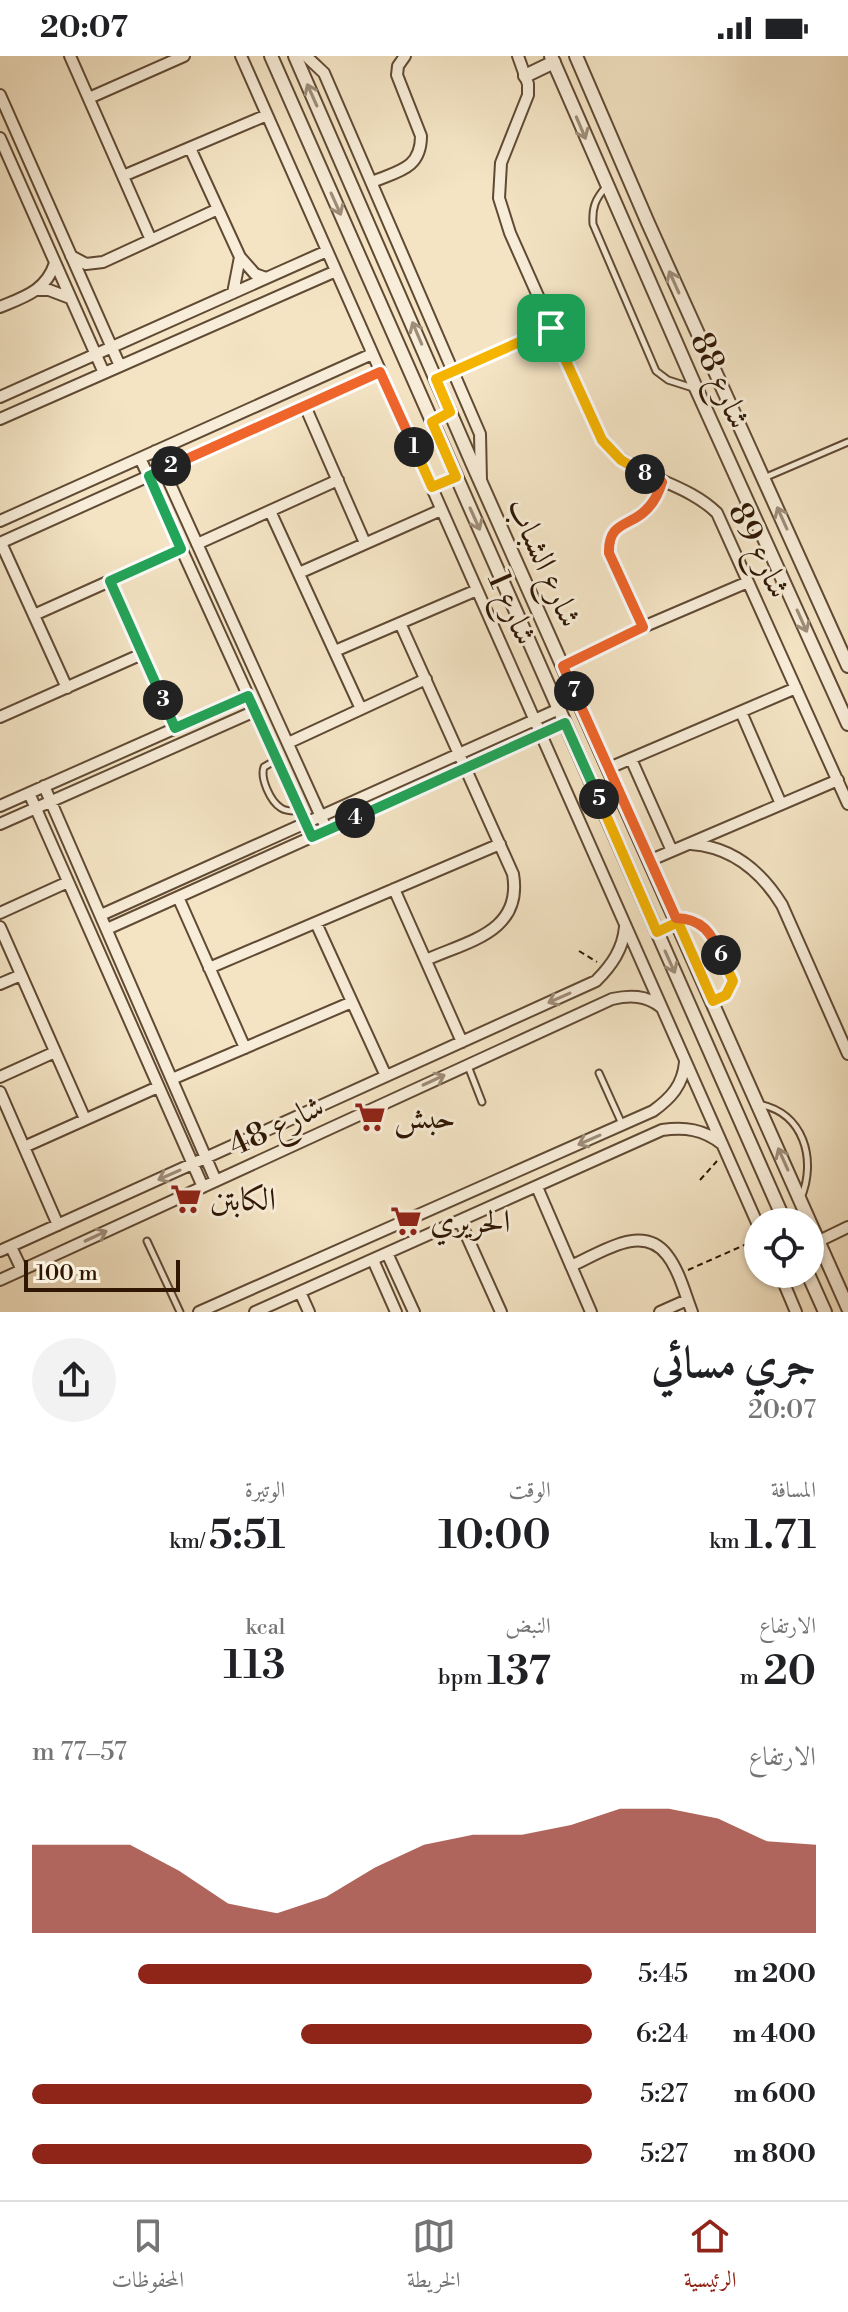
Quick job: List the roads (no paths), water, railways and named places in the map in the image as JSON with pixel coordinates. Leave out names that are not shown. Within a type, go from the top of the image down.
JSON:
[{"type":"street","points":[[70,56],[151,240]]},
{"type":"street","points":[[89,98],[162,60],[184,56]]},
{"type":"street","name":"شارع 1","points":[[241,56],[750,1208]]},
{"type":"street","name":"شارع الشباب","points":[[271,56],[779,1208]]},
{"type":"street","name":"شارع الشباب","points":[[295,56],[481,483],[805,1208]]},
{"type":"street","points":[[306,56],[324,73],[480,434],[481,483]]},
{"type":"street","points":[[372,182],[413,163],[421,147],[421,136],[397,75],[398,66],[405,56]]},
{"type":"street","name":"شارع 89","points":[[518,56],[528,95],[501,163],[499,198],[510,233],[551,328],[602,440],[621,460],[694,495],[717,513],[848,804]]},
{"type":"street","name":"شارع 88","points":[[576,56],[848,666]]},
{"type":"street","points":[[525,76],[552,59]]},
{"type":"street","name":"شارع 88","points":[[552,59],[848,724]]},
{"type":"street","points":[[0,95],[3,112],[14,127],[120,366]]},
{"type":"street","points":[[123,176],[267,115]]},
{"type":"street","points":[[14,127],[0,136],[104,373]]},
{"type":"street","points":[[190,148],[240,257],[255,274],[266,278]]},
{"type":"street","points":[[71,256],[86,264],[103,262],[218,209]]},
{"type":"street","points":[[0,397],[327,251]]},
{"type":"street","points":[[233,293],[240,257]]},
{"type":"street","points":[[87,291],[89,280],[103,262]]},
{"type":"street","points":[[0,307],[38,290],[46,283],[55,263]]},
{"type":"street","points":[[0,419],[336,271]]},
{"type":"street","points":[[38,290],[49,290],[71,299]]},
{"type":"street","points":[[436,379],[551,328]]},
{"type":"street","points":[[0,521],[372,354]]},
{"type":"street","points":[[67,688],[1,543],[380,372]]},
{"type":"street","points":[[305,406],[365,543]]},
{"type":"street","points":[[432,422],[450,412]]},
{"type":"street","points":[[155,451],[327,830]]},
{"type":"street","points":[[140,458],[312,837]]},
{"type":"street","points":[[735,475],[757,464]]},
{"type":"street","points":[[197,544],[338,480]]},
{"type":"street","points":[[643,627],[609,553],[609,544],[618,527],[643,513],[652,504],[662,482]]},
{"type":"street","points":[[299,573],[441,510]]},
{"type":"street","points":[[270,511],[361,709]]},
{"type":"street","points":[[34,615],[181,549]]},
{"type":"street","points":[[110,581],[175,728]]},
{"type":"street","points":[[563,666],[643,627],[748,582]]},
{"type":"street","points":[[335,651],[477,590]]},
{"type":"street","points":[[400,623],[500,844],[516,889],[514,904],[507,918],[496,929],[426,960]]},
{"type":"street","points":[[0,717],[142,654]]},
{"type":"street","points":[[288,743],[426,679]]},
{"type":"street","points":[[609,768],[796,688]]},
{"type":"street","points":[[0,806],[248,696]]},
{"type":"street","points":[[101,915],[559,709]]},
{"type":"street","points":[[0,824],[255,711]]},
{"type":"street","points":[[741,712],[781,804]]},
{"type":"street","points":[[107,929],[565,723]]},
{"type":"street","points":[[631,759],[672,851]]},
{"type":"street","points":[[651,860],[838,780]]},
{"type":"street","points":[[44,786],[216,1181]]},
{"type":"street","points":[[29,793],[203,1187]]},
{"type":"street","points":[[209,968],[500,844]]},
{"type":"street","points":[[691,844],[734,855],[773,889],[848,1054]]},
{"type":"street","points":[[0,913],[68,882]]},
{"type":"street","points":[[394,889],[462,1042]]},
{"type":"street","points":[[178,897],[245,1048]]},
{"type":"street","points":[[657,932],[677,920]]},
{"type":"street","points":[[316,923],[386,1076]]},
{"type":"street","name":"شارع 48","points":[[5,1249],[596,981],[618,953],[625,925]]},
{"type":"street","points":[[0,927],[85,1119]]},
{"type":"street","points":[[0,984],[21,975]]},
{"type":"street","name":"شارع 48","points":[[0,1280],[612,999],[641,997],[662,1008]]},
{"type":"street","points":[[172,1079],[352,1002]]},
{"type":"street","points":[[0,1077],[55,1052]]},
{"type":"street","points":[[199,1312],[653,1111],[678,1088],[685,1060]]},
{"type":"street","points":[[24,1147],[158,1087]]},
{"type":"street","points":[[0,1092],[58,1225]]},
{"type":"street","points":[[255,1312],[662,1130],[679,1127],[697,1130],[713,1137],[724,1148]]},
{"type":"street","points":[[537,1187],[591,1312]]},
{"type":"street","points":[[460,1221],[501,1312]]},
{"type":"street","points":[[824,1239],[848,1227]]},
{"type":"street","points":[[571,1266],[631,1240],[645,1240],[668,1255],[692,1312]]},
{"type":"street","points":[[5,1249],[22,1270]]},
{"type":"street","points":[[387,1253],[414,1312]]},
{"type":"street","name":"شارع الشباب","points":[[824,1253],[848,1308]]},
{"type":"street","points":[[373,1260],[396,1312]]},
{"type":"street","points":[[786,1288],[796,1312]]},
{"type":"street","points":[[814,1288],[825,1312]]},
{"type":"street","points":[[300,1292],[309,1312]]},
{"type":"street","points":[[660,1312],[687,1300]]},
{"type":"lane","points":[[606,186],[592,210],[593,224],[656,371],[681,387],[696,388]]},
{"type":"lane","points":[[764,479],[848,442]]},
{"type":"lane","points":[[277,760],[264,767],[262,777],[277,806],[289,811],[301,811]]},
{"type":"lane","points":[[677,920],[695,921],[711,933],[733,981],[726,995],[713,1001]]},
{"type":"lane","points":[[468,1065],[482,1102]]},
{"type":"lane","points":[[599,1073],[623,1125]]},
{"type":"lane","points":[[758,1104],[775,1108],[790,1117],[809,1156],[806,1186],[801,1199]]},
{"type":"lane","points":[[147,1241],[180,1312]]},
{"type":"place","name":"حبش","points":[[370,1117]]},
{"type":"place","name":"الكابتن","points":[[186,1199]]},
{"type":"place","name":"الحريري","points":[[406,1221]]}]
